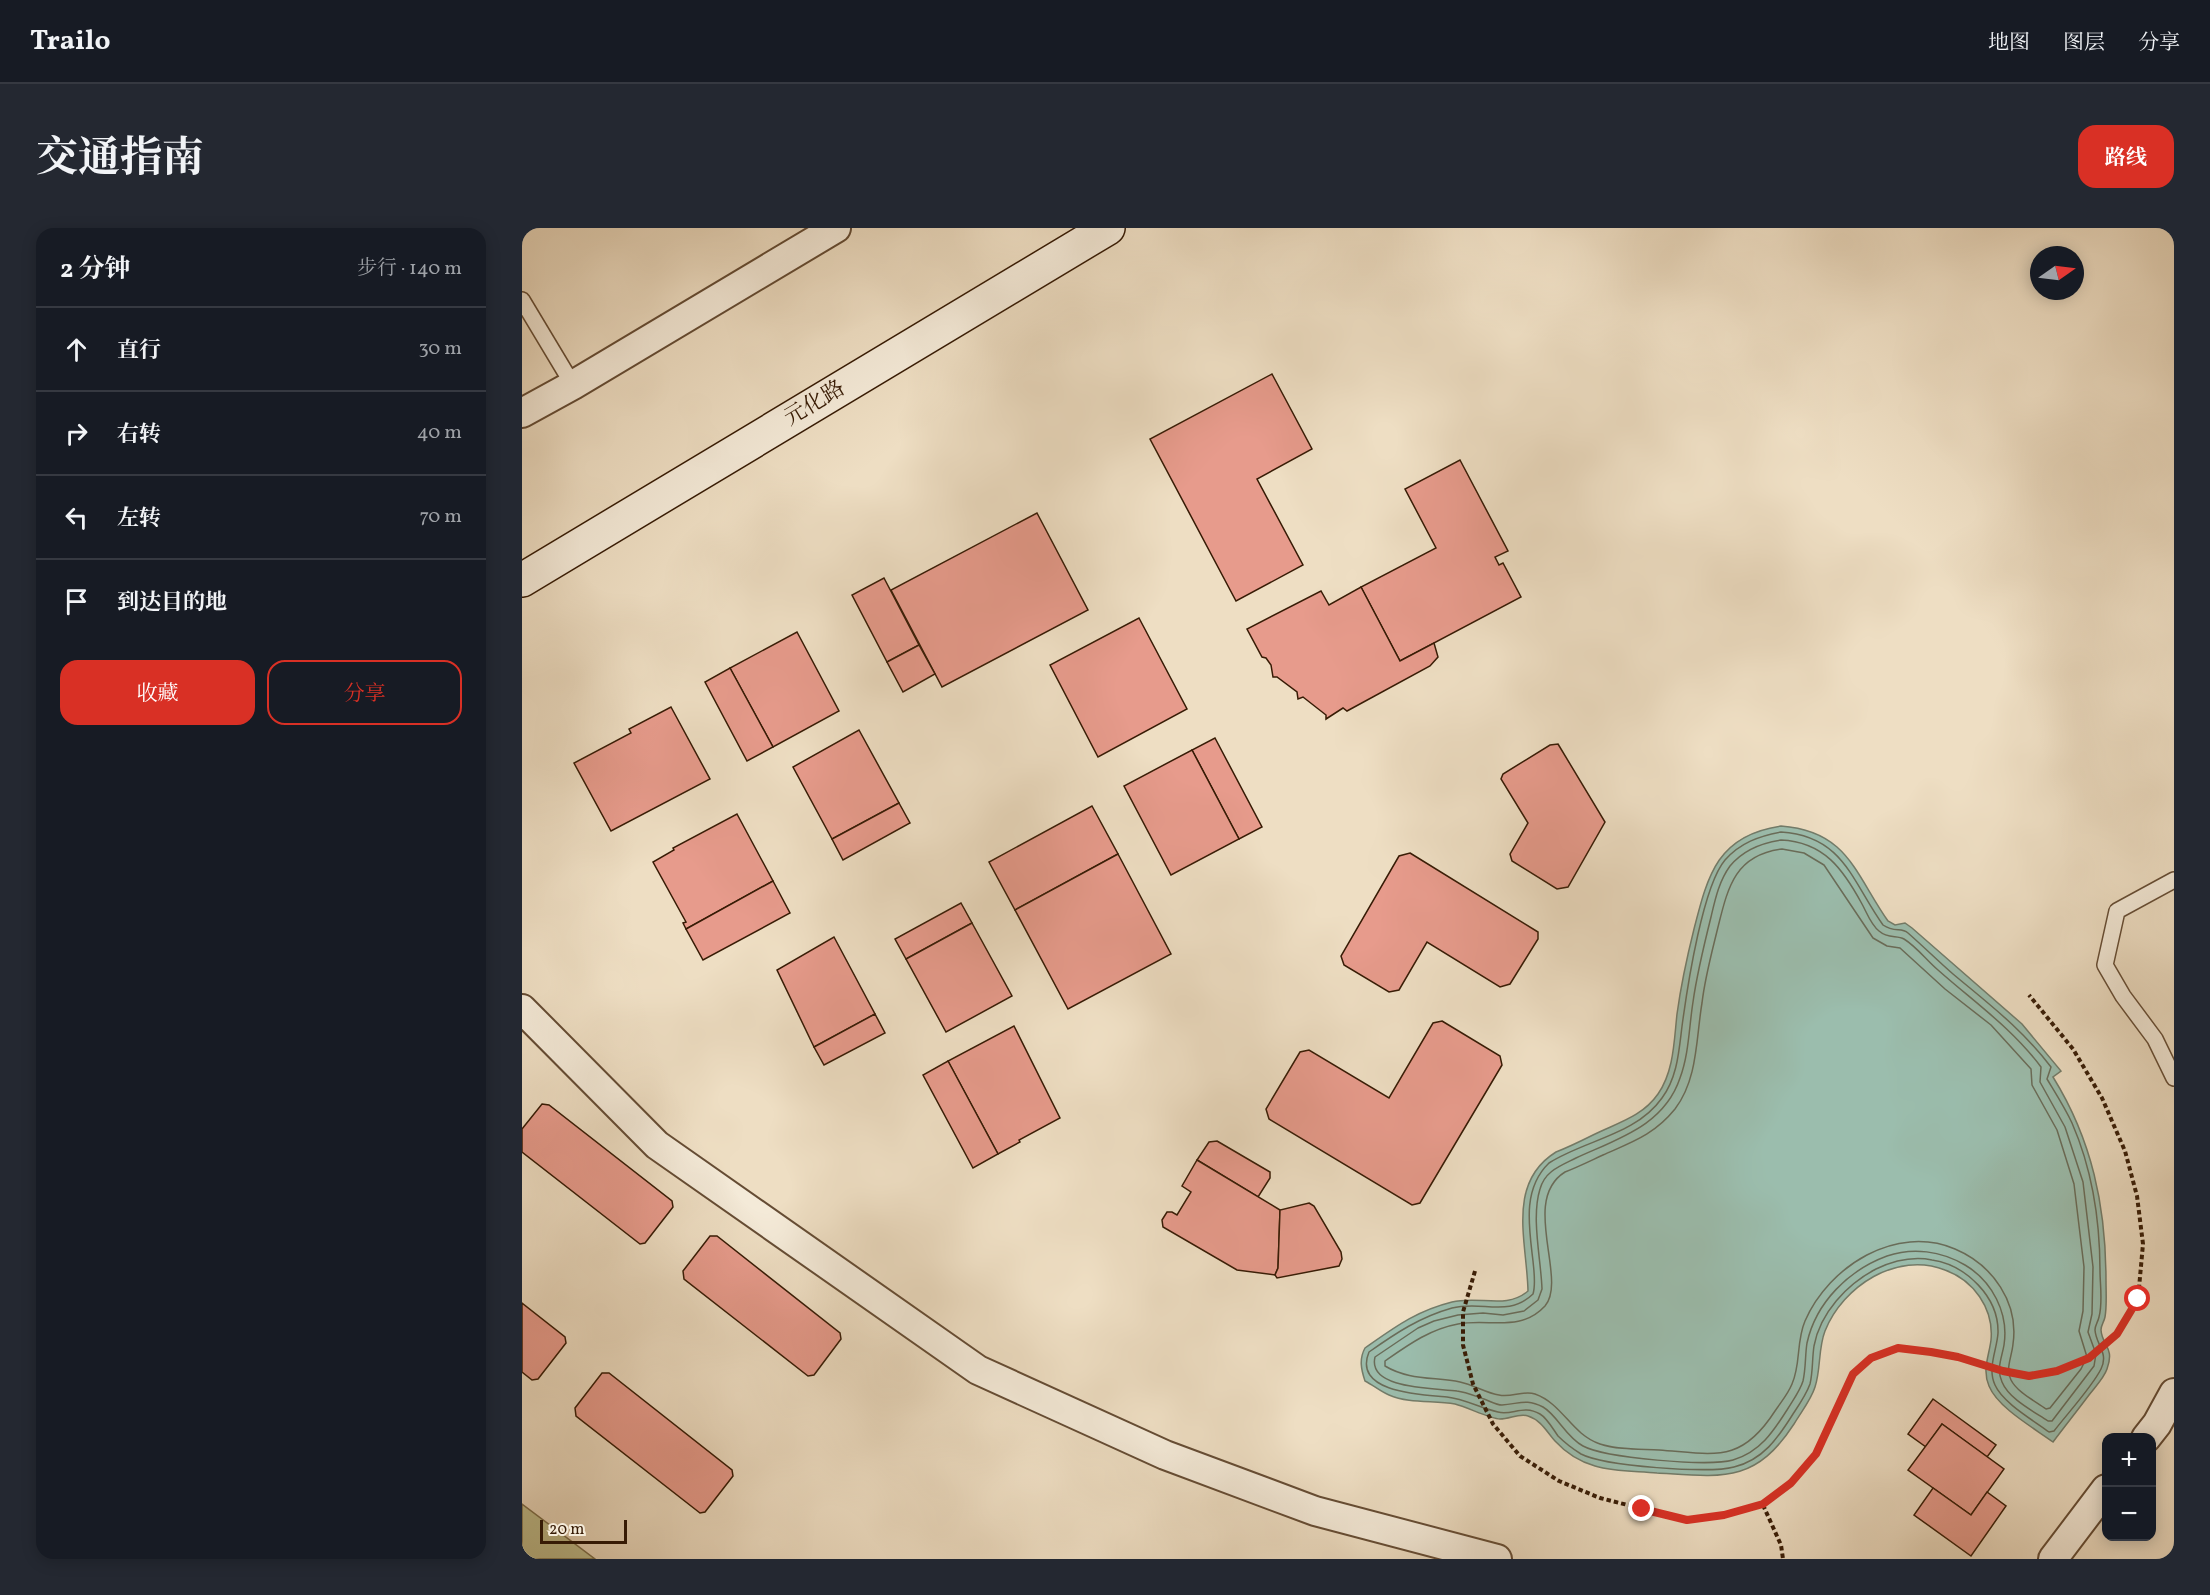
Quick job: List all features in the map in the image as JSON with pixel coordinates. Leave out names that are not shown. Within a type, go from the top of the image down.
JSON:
[{"type":"street","points":[[522,413],[836,228]]},
{"type":"street","name":"元化路","points":[[522,580],[1108,228]]},
{"type":"street","points":[[522,1009],[657,1146],[978,1370],[1165,1455],[1315,1511],[1497,1559]]},
{"type":"street","points":[[2149,1433],[2174,1393]]},
{"type":"street","points":[[2053,1559],[2102,1494]]},
{"type":"lane","points":[[522,300],[573,385]]},
{"type":"lane","points":[[2174,880],[2117,911],[2105,965],[2123,996],[2155,1039],[2174,1078]]},
{"type":"path","points":[[1475,1270],[1462,1312],[1463,1345],[1473,1384],[1493,1424],[1520,1456],[1559,1481],[1600,1498],[1687,1520],[1724,1515],[1763,1504],[1791,1483],[1816,1454],[1853,1374],[1871,1358],[1898,1348],[1958,1357],[2003,1371],[2029,1376],[2057,1371],[2089,1358],[2117,1334],[2138,1299],[2143,1244],[2137,1196],[2125,1151],[2102,1098],[2073,1049],[2029,995]]},
{"type":"path","points":[[1763,1504],[1781,1545],[1783,1559]]},
{"type":"green space","points":[[522,1504],[595,1559],[522,1559]]},
{"type":"water","points":[[1781,826],[1821,836],[1836,846],[1857,872],[1888,921],[1895,925],[1905,923],[1912,928],[2022,1024],[2061,1071],[2053,1077],[2078,1125],[2087,1149],[2100,1200],[2105,1253],[2106,1304],[2101,1330],[2110,1356],[2104,1376],[2053,1442],[2008,1410],[1989,1386],[1986,1369],[1991,1328],[1985,1306],[1973,1288],[1945,1270],[1927,1265],[1909,1265],[1874,1276],[1845,1300],[1833,1315],[1825,1331],[1817,1380],[1806,1406],[1780,1443],[1765,1458],[1751,1467],[1735,1472],[1700,1475],[1603,1468],[1584,1462],[1569,1453],[1540,1423],[1528,1416],[1496,1418],[1455,1404],[1405,1400],[1386,1394],[1365,1381],[1361,1364],[1365,1348],[1406,1320],[1452,1302],[1511,1300],[1528,1291],[1523,1215],[1530,1180],[1540,1165],[1556,1152],[1637,1114],[1658,1094],[1670,1066],[1687,961],[1699,909],[1711,875],[1729,848],[1743,838]]},
{"type":"building","points":[[1272,374],[1312,449],[1257,479],[1303,565],[1236,601],[1150,439]]},
{"type":"building","points":[[1460,460],[1508,551],[1495,557],[1499,565],[1503,563],[1521,597],[1400,661],[1361,587],[1436,548],[1405,489]]},
{"type":"building","points":[[1037,513],[1088,610],[942,687],[891,590]]},
{"type":"building","points":[[884,578],[919,645],[887,662],[852,595]]},
{"type":"building","points":[[1361,587],[1400,661],[1434,643],[1438,657],[1430,666],[1347,711],[1343,708],[1326,719],[1326,715],[1303,697],[1298,699],[1297,692],[1277,677],[1273,677],[1271,665],[1266,658],[1262,657],[1247,629],[1321,591],[1329,605]]},
{"type":"building","points":[[1139,618],[1187,709],[1098,757],[1050,665]]},
{"type":"building","points":[[797,632],[839,711],[773,747],[730,668]]},
{"type":"building","points":[[919,645],[935,674],[903,692],[887,662]]},
{"type":"building","points":[[730,668],[773,747],[747,761],[705,682]]},
{"type":"building","points":[[671,707],[710,779],[611,831],[574,763],[631,733],[629,729]]},
{"type":"building","points":[[859,730],[899,803],[832,839],[793,767]]},
{"type":"building","points":[[1215,738],[1262,827],[1239,839],[1192,750]]},
{"type":"building","points":[[1558,744],[1605,822],[1568,887],[1557,889],[1512,861],[1510,854],[1528,823],[1501,779],[1503,774],[1550,745]]},
{"type":"building","points":[[1192,750],[1239,839],[1171,875],[1124,786]]},
{"type":"building","points":[[899,803],[910,823],[843,860],[832,839]]},
{"type":"building","points":[[1092,806],[1118,854],[1015,910],[989,862]]},
{"type":"building","points":[[737,814],[773,881],[686,929],[683,923],[686,922],[653,862],[674,850],[673,848]]},
{"type":"building","points":[[1410,853],[1538,932],[1538,939],[1510,984],[1500,987],[1427,942],[1399,990],[1389,992],[1344,965],[1341,956],[1399,856]]},
{"type":"building","points":[[1118,854],[1171,954],[1068,1009],[1015,910]]},
{"type":"building","points":[[773,881],[790,913],[703,960],[686,929]]},
{"type":"building","points":[[961,903],[972,923],[906,959],[895,939]]},
{"type":"building","points":[[972,923],[1012,996],[946,1032],[906,959]]},
{"type":"building","points":[[834,937],[875,1014],[814,1047],[777,970]]},
{"type":"building","points":[[875,1014],[885,1033],[824,1065],[814,1047]]},
{"type":"building","points":[[1442,1021],[1500,1056],[1502,1065],[1420,1203],[1412,1205],[1269,1119],[1266,1109],[1300,1052],[1309,1050],[1389,1098],[1433,1023]]},
{"type":"building","points":[[1014,1026],[1060,1118],[998,1154],[948,1061]]},
{"type":"building","points":[[948,1061],[998,1154],[973,1168],[923,1075]]},
{"type":"building","points":[[542,1104],[549,1105],[672,1201],[673,1207],[645,1243],[640,1244],[522,1152],[522,1129]]},
{"type":"building","points":[[1217,1141],[1270,1172],[1270,1178],[1258,1197],[1197,1160],[1209,1142]]},
{"type":"building","points":[[1197,1160],[1280,1210],[1278,1268],[1275,1275],[1237,1270],[1163,1227],[1162,1220],[1167,1212],[1177,1215],[1191,1192],[1182,1186]]},
{"type":"building","points":[[1309,1203],[1314,1206],[1341,1252],[1342,1259],[1339,1266],[1277,1278],[1275,1275],[1278,1268],[1280,1210]]},
{"type":"building","points":[[710,1236],[717,1236],[840,1333],[841,1339],[814,1375],[808,1376],[684,1279],[683,1271]]},
{"type":"building","points":[[522,1303],[565,1337],[566,1343],[538,1379],[532,1380],[522,1372]]},
{"type":"building","points":[[602,1373],[609,1373],[732,1470],[733,1476],[705,1512],[700,1513],[576,1416],[575,1408]]},
{"type":"building","points":[[1933,1399],[1996,1445],[1987,1457],[1942,1424],[1926,1447],[1908,1434]]},
{"type":"building","points":[[1942,1424],[2004,1469],[1971,1515],[1908,1470]]},
{"type":"building","points":[[1933,1488],[1971,1515],[1987,1492],[2006,1506],[1971,1556],[1914,1515]]},
{"type":"route","points":[[1642,1509],[1687,1520],[1724,1515],[1763,1504],[1791,1483],[1816,1454],[1853,1374],[1871,1358],[1898,1348],[1958,1357],[2003,1371],[2029,1376],[2057,1371],[2089,1358],[2117,1334],[2138,1299]]}]
